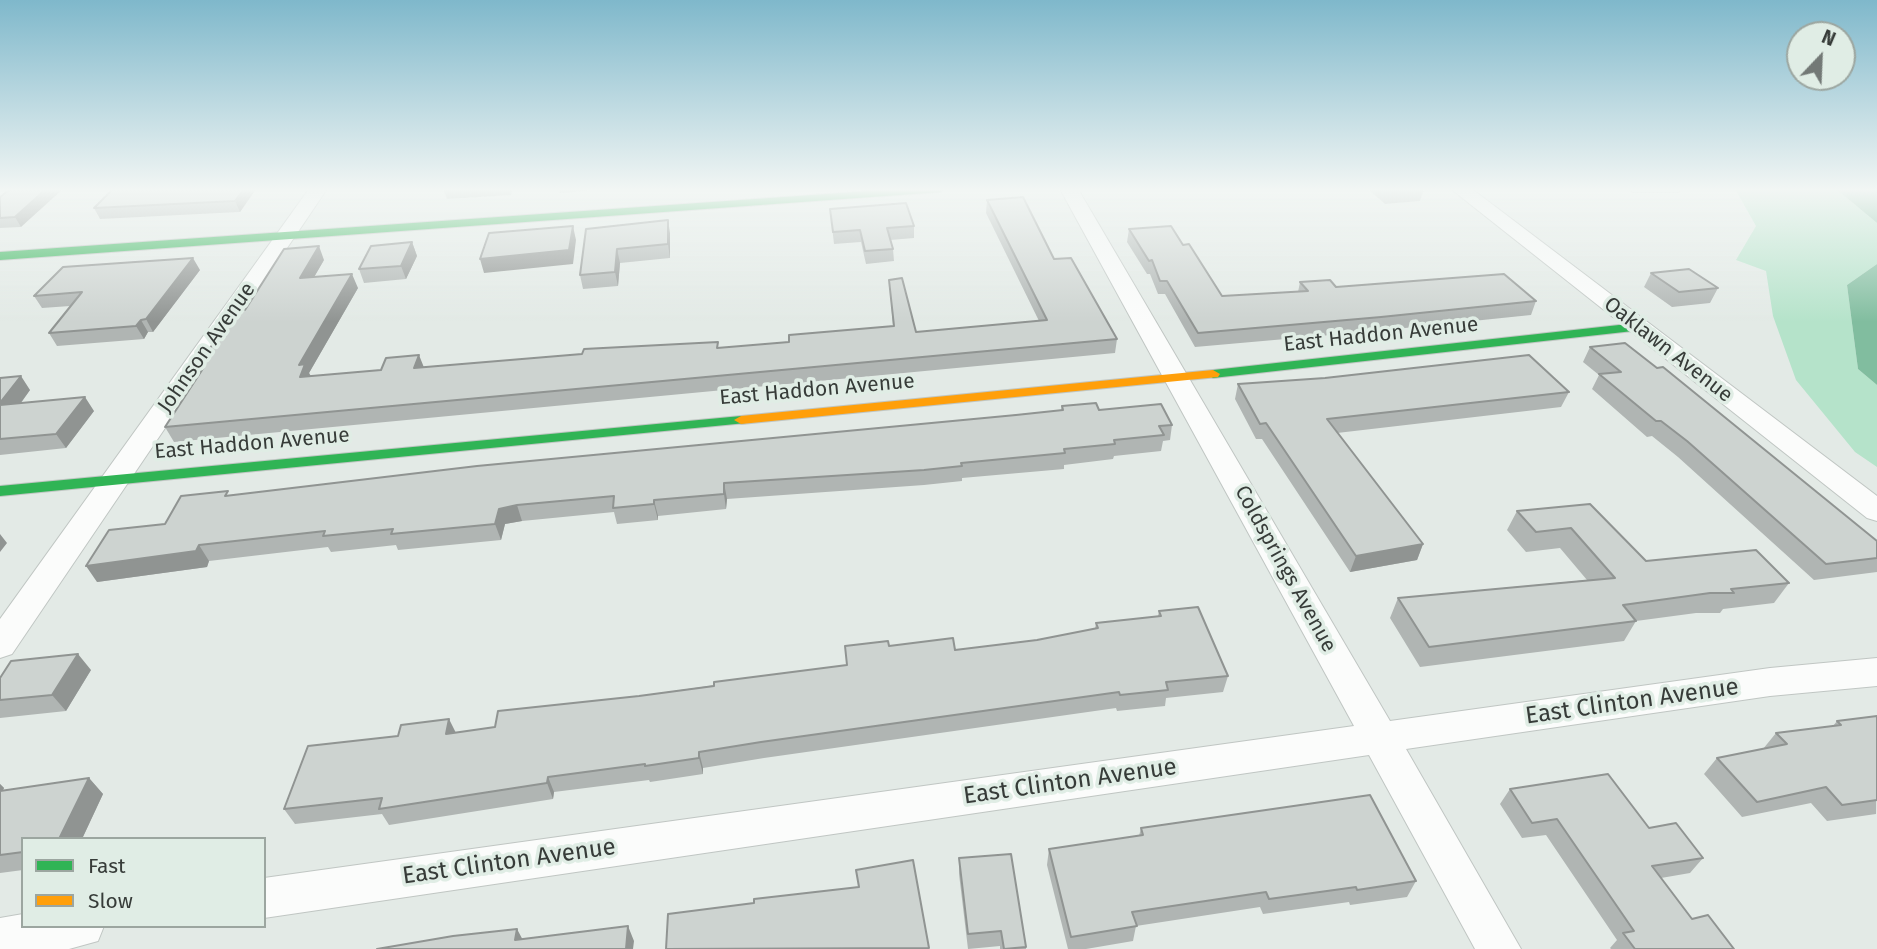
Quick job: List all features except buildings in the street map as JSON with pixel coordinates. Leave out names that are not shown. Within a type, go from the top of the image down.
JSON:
[{"type":"street","points":[[0,256],[310,233]]},
{"type":"street","name":"Coldsprings Avenue","points":[[1094,233],[1499,949]]},
{"type":"street","name":"Oaklawn Avenue","points":[[1517,233],[1877,511]]},
{"type":"street","name":"Johnson Avenue","points":[[0,645],[286,235]]},
{"type":"street","name":"East Haddon Avenue","points":[[0,491],[1177,377],[1491,345],[1637,327]]},
{"type":"street","name":"East Clinton Avenue","points":[[266,898],[1756,684],[1877,672]]},
{"type":"street","points":[[0,939],[70,928]]},
{"type":"shaded area","points":[[1752,233],[1877,233],[1877,264],[1847,285],[1858,369],[1877,385],[1877,467],[1855,452],[1796,380],[1773,316],[1766,271],[1736,260]]},
{"type":"shaded area","points":[[1877,264],[1877,385],[1858,369],[1847,285]]},
{"type":"traffic: fast","points":[[0,256],[319,233]]},
{"type":"traffic: fast","points":[[1213,374],[1637,327]]},
{"type":"traffic: fast","points":[[0,491],[741,420]]},
{"type":"traffic: slow","points":[[741,420],[1213,374]]}]
